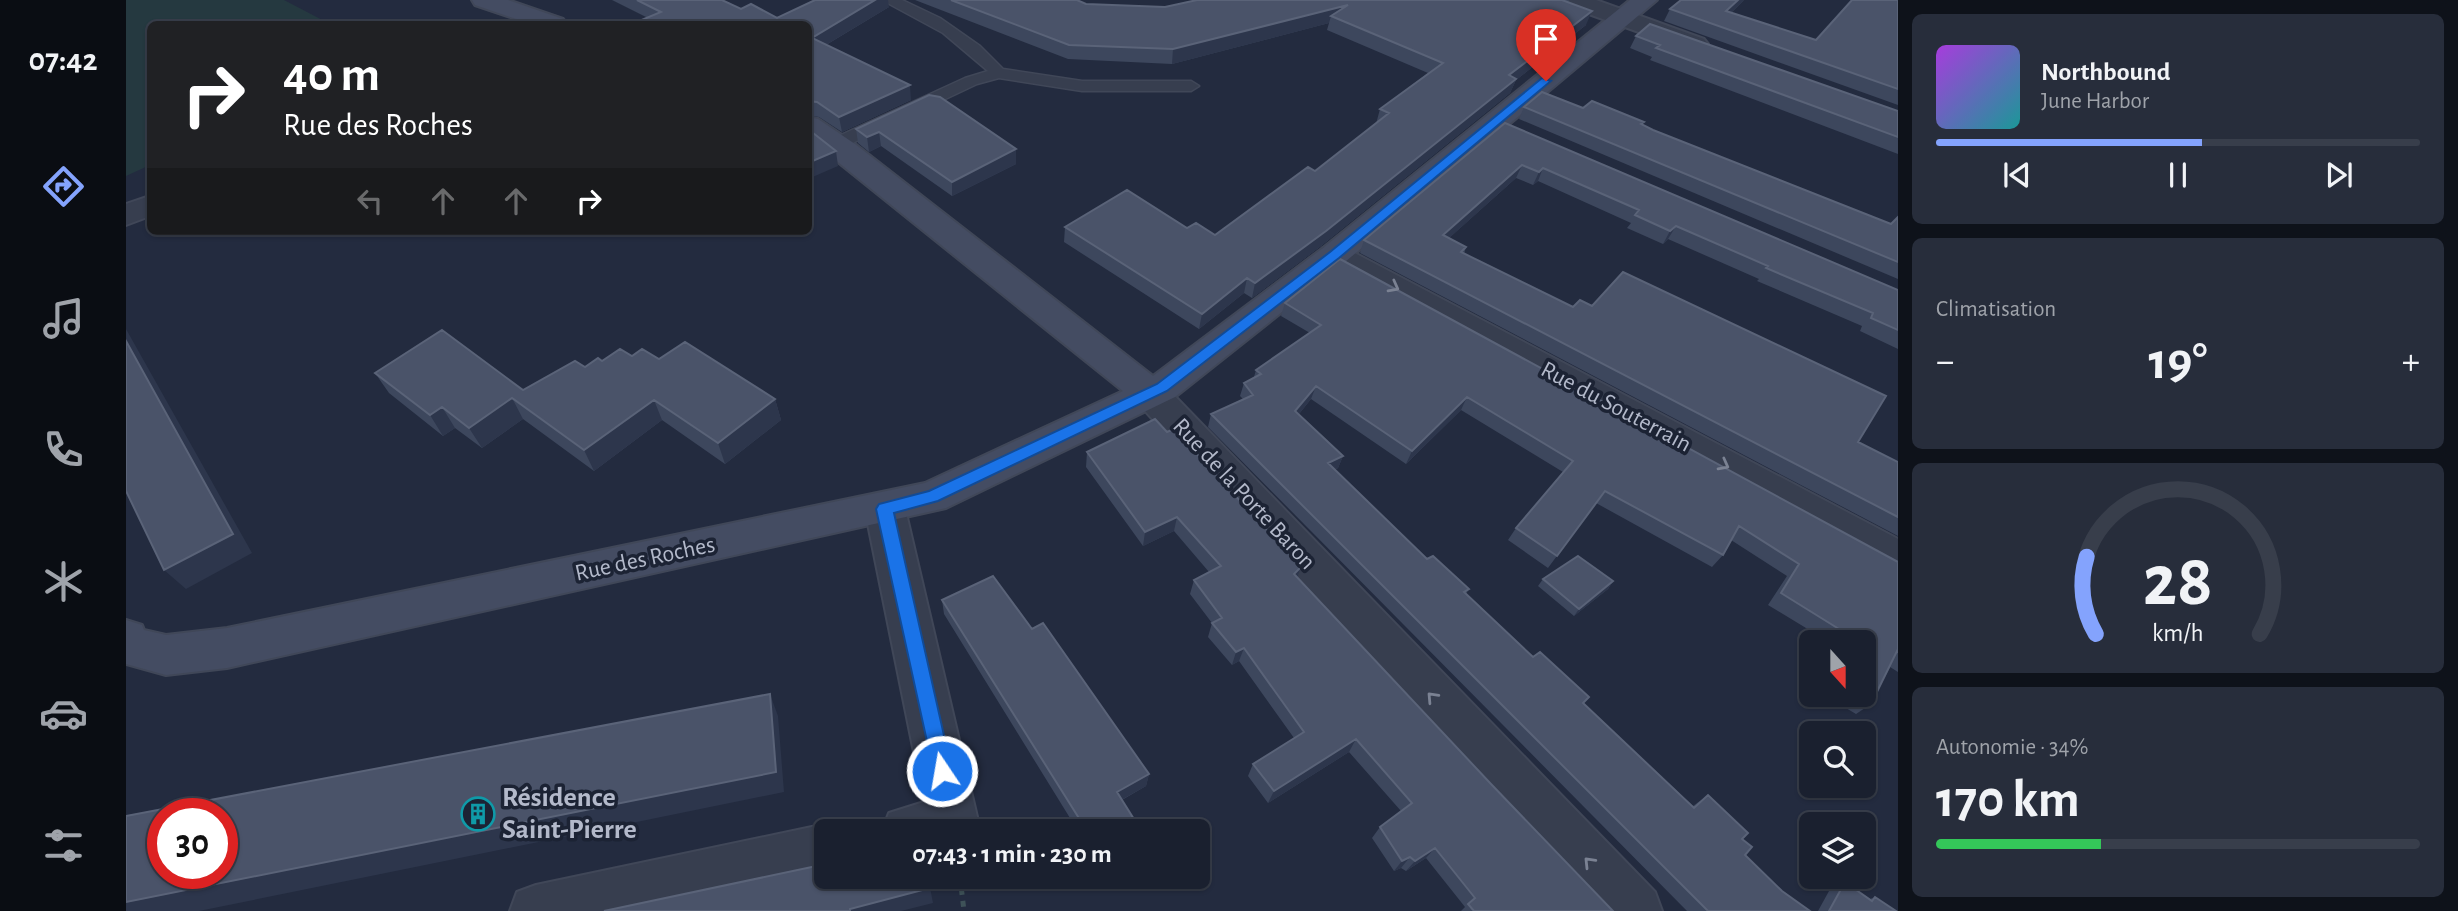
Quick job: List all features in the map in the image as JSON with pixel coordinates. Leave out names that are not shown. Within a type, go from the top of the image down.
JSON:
[{"type":"street","points":[[484,0],[545,21]]},
{"type":"street","points":[[1573,0],[1634,9],[1720,53]]},
{"type":"street","name":"Rue des Roches","points":[[127,644],[166,655],[228,648],[932,497],[1162,388],[1334,255],[1495,120],[1634,9]]},
{"type":"street","points":[[1495,120],[1533,137]]},
{"type":"street","name":"Rue de la Porte Baron","points":[[812,128],[1150,393],[1636,911]]},
{"type":"street","points":[[126,215],[147,206]]},
{"type":"street","name":"Rue du Souterrain","points":[[1334,255],[1898,559]]},
{"type":"street","points":[[885,509],[953,819]]},
{"type":"street","points":[[536,911],[814,852]]},
{"type":"lane","points":[[888,0],[909,7],[974,45],[999,73]]},
{"type":"lane","points":[[836,144],[971,81],[999,73],[1082,86],[1191,86]]},
{"type":"path","points":[[961,889],[964,911]]},
{"type":"shaded area","points":[[126,0],[284,0],[324,21],[147,21],[147,166],[126,176]]},
{"type":"building","points":[[637,0],[722,0],[741,9],[751,4],[777,18],[815,0],[875,0],[812,38],[812,21],[639,21],[661,12]]},
{"type":"building","points":[[951,0],[1077,0],[1086,4],[1165,7],[1197,0],[1562,0],[1592,11],[1509,75],[1516,79],[1326,231],[1255,283],[1247,278],[1202,314],[1065,227],[1127,190],[1187,228],[1196,223],[1215,235],[1308,167],[1315,171],[1389,113],[1380,109],[1443,63],[1331,16],[1348,5],[1173,49],[1069,45]]},
{"type":"building","points":[[1681,0],[1738,0],[1726,11],[1816,40],[1852,0],[1898,0],[1898,89],[1670,9]]},
{"type":"building","points":[[1650,24],[1898,111],[1898,137],[1656,48],[1660,45],[1636,36]]},
{"type":"building","points":[[812,38],[910,85],[839,117],[812,101]]},
{"type":"building","points":[[1542,92],[1583,108],[1592,101],[1644,122],[1641,124],[1653,130],[1891,224],[1898,217],[1898,262],[1524,107]]},
{"type":"building","points":[[929,95],[940,97],[1016,149],[952,182],[879,132],[867,137],[856,129]]},
{"type":"building","points":[[1505,123],[1898,290],[1898,330],[1871,318],[1873,313],[1766,268],[1768,266],[1676,226],[1670,231],[1635,215],[1639,210],[1543,168],[1539,172],[1522,165],[1443,235],[1466,247],[1461,252],[1573,307],[1580,300],[1592,306],[1623,272],[1886,396],[1858,442],[1898,462],[1898,517],[1364,240]]},
{"type":"building","points":[[812,132],[836,151],[812,161]]},
{"type":"building","points":[[1340,259],[1898,562],[1898,652],[1876,694],[1876,630],[1841,630],[1781,593],[1799,564],[1739,526],[1723,555],[1605,491],[1557,556],[1516,528],[1573,461],[1467,397],[1412,451],[1316,386],[1295,411],[1343,456],[1328,463],[1427,559],[1433,556],[1469,589],[1464,592],[1533,657],[1540,652],[1589,697],[1583,703],[1694,808],[1708,795],[1748,833],[1742,839],[1752,847],[1745,855],[1782,891],[1810,911],[1708,911],[1211,414],[1253,395],[1244,383],[1261,374],[1256,370],[1321,325],[1285,303]]},
{"type":"building","points":[[442,330],[523,390],[575,361],[585,367],[598,358],[602,361],[620,349],[632,356],[642,349],[659,359],[685,342],[775,399],[718,443],[654,400],[584,450],[512,398],[469,428],[442,407],[430,415],[375,373]]},
{"type":"building","points":[[126,341],[233,534],[164,570],[126,491]]},
{"type":"building","points":[[1155,419],[1167,432],[1174,429],[1301,567],[1294,574],[1613,911],[1474,911],[1468,904],[1475,898],[1435,848],[1415,861],[1410,857],[1402,861],[1380,827],[1412,803],[1356,739],[1274,791],[1253,764],[1304,732],[1244,648],[1236,652],[1212,623],[1222,618],[1194,580],[1221,566],[1177,517],[1145,532],[1087,452]]},
{"type":"building","points":[[1578,556],[1613,581],[1579,609],[1543,579]]},
{"type":"building","points":[[993,576],[1032,629],[1043,623],[1149,774],[1117,792],[1134,819],[1079,819],[942,600]]},
{"type":"building","name":"Résidence Saint-Pierre","points":[[770,694],[776,772],[238,880],[238,798],[221,798]]},
{"type":"building","name":"Résidence Saint-Pierre","points":[[147,812],[147,889],[191,889],[126,902],[126,816]]},
{"type":"building","points":[[814,867],[814,889],[926,889],[850,911],[604,911]]},
{"type":"building","points":[[1841,889],[1855,889],[1872,901],[1875,897],[1896,911],[1829,911]]},
{"type":"place","name":"Résidence Saint-Pierre","points":[[478,814]]},
{"type":"route","points":[[942,771],[885,509],[932,497],[1162,388],[1334,255],[1495,120],[1546,81]]}]
